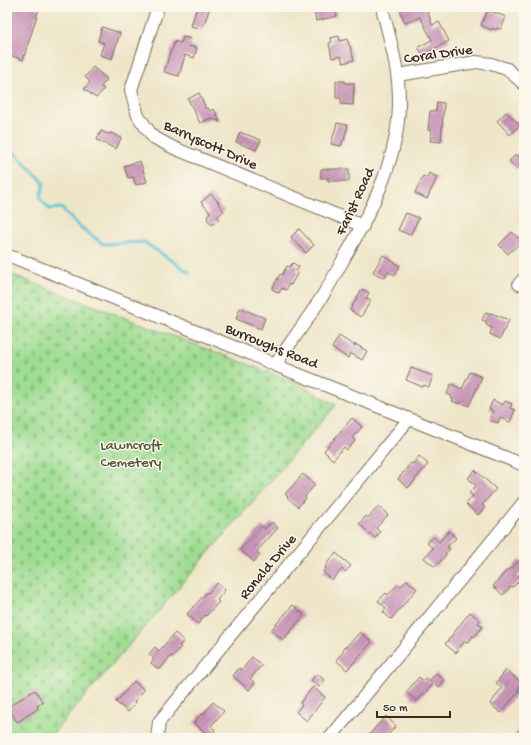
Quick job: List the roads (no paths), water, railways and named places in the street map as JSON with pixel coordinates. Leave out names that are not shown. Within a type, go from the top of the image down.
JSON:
[{"type":"street","name":"Barryscott Drive","points":[[158,7],[131,90],[138,116],[153,137],[174,148],[363,226]]},
{"type":"street","name":"Farist Road","points":[[275,365],[323,295],[363,226],[382,186],[394,146],[398,123],[398,75],[382,7]]},
{"type":"street","name":"Coral Drive","points":[[398,75],[476,62],[491,64],[507,69],[524,84]]},
{"type":"street","name":"Burroughs Road","points":[[7,256],[524,465]]},
{"type":"street","name":"Ronald Drive","points":[[157,738],[159,722],[409,419]]},
{"type":"street","points":[[330,738],[524,502]]},
{"type":"street","points":[[521,738],[524,734]]},
{"type":"waterway","points":[[12,150],[44,183],[40,198],[49,209],[62,208],[75,223],[103,244],[144,242],[190,273]]},
{"type":"park label","name":"Lawncroft Cemetery","points":[[131,452]]}]
